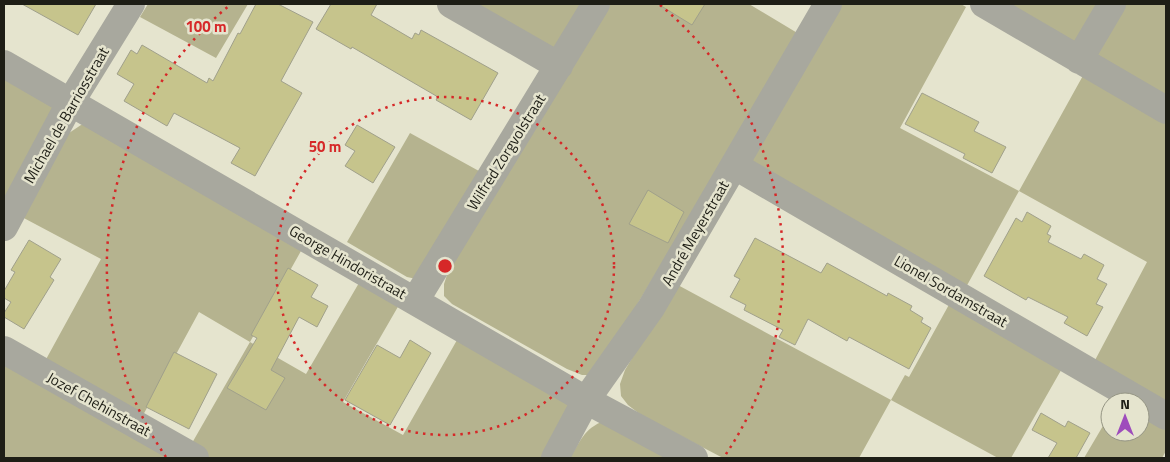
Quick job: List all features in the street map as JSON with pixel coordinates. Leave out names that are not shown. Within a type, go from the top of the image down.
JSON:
[{"type":"street","name":"Michael de Barriosstraat","points":[[4,227],[70,103],[131,4]]},
{"type":"street","points":[[451,4],[559,66]]},
{"type":"street","name":"Wilfred Zorgvolstraat","points":[[415,301],[596,4]]},
{"type":"street","name":"André Meyerstraat","points":[[555,458],[586,400],[652,308],[828,4]]},
{"type":"street","points":[[984,4],[1166,110]]},
{"type":"street","points":[[1080,60],[1112,4]]},
{"type":"street","name":"George Hindoristraat","points":[[4,64],[586,400],[694,458]]},
{"type":"street","name":"Lionel Sordamstraat","points":[[735,166],[1166,416]]},
{"type":"street","name":"Jozef Chehinstraat","points":[[4,350],[195,458]]},
{"type":"shaded area","points":[[148,4],[248,4],[216,58],[140,17]]},
{"type":"shaded area","points":[[466,4],[587,4],[559,46],[550,49]]},
{"type":"shaded area","points":[[606,4],[749,4],[799,34],[595,375],[582,375],[567,369],[452,304],[444,296],[444,284],[448,272]]},
{"type":"shaded area","points":[[837,4],[961,4],[966,7],[900,128],[1019,191],[965,289],[752,169],[751,150]]},
{"type":"shaded area","points":[[1001,4],[1105,4],[1079,48]]},
{"type":"shaded area","points":[[1119,4],[1166,4],[1166,98],[1090,54]]},
{"type":"shaded area","points":[[4,69],[55,103],[4,216]]},
{"type":"shaded area","points":[[1085,72],[1166,118],[1166,406],[1150,397],[1150,392],[1142,392],[1093,364],[1147,262],[1019,191]]},
{"type":"shaded area","points":[[94,124],[306,242],[250,342],[199,312],[142,417],[44,363],[101,259],[20,216],[69,133],[81,125]]},
{"type":"shaded area","points":[[410,133],[488,176],[421,280],[407,277],[347,242]]},
{"type":"shaded area","points":[[363,276],[403,298],[343,402],[403,435],[461,333],[572,396],[553,458],[203,458],[188,450],[250,342],[306,374]]},
{"type":"shaded area","points":[[676,284],[891,400],[859,458],[723,458],[641,415],[628,405],[621,396],[620,384],[625,370]]},
{"type":"shaded area","points":[[951,301],[1064,365],[1011,458],[998,458],[891,400],[905,375],[909,377]]},
{"type":"shaded area","points":[[4,356],[180,458],[4,458]]},
{"type":"shaded area","points":[[609,419],[688,458],[570,458],[581,439],[589,430]]},
{"type":"shaded area","points":[[1150,419],[1166,428],[1166,451],[1162,458],[1084,458],[1100,431],[1100,442],[1150,442]]},
{"type":"building","points":[[22,4],[96,4],[78,35]]},
{"type":"building","points":[[256,4],[278,4],[313,22],[281,81],[302,93],[255,176],[231,163],[240,148],[174,113],[167,126],[124,101],[134,84],[117,74],[131,50],[137,54],[142,45],[207,83],[209,78],[213,81],[238,33],[240,34]]},
{"type":"building","points":[[331,4],[377,4],[371,15],[412,39],[415,33],[419,35],[421,30],[498,73],[471,120],[436,100],[438,97],[352,47],[351,49],[316,29]]},
{"type":"building","points":[[658,4],[705,4],[692,25]]},
{"type":"building","points":[[922,93],[979,122],[974,131],[1006,147],[992,173],[963,158],[965,154],[905,124]]},
{"type":"building","points":[[357,125],[395,147],[373,183],[345,166],[355,151],[345,145]]},
{"type":"building","points":[[648,190],[684,212],[668,243],[629,224]]},
{"type":"building","points":[[1027,212],[1051,226],[1047,234],[1051,236],[1048,242],[1081,259],[1084,254],[1104,265],[1097,279],[1107,284],[1096,304],[1103,307],[1087,336],[1064,323],[1068,317],[1028,297],[1026,300],[984,276],[1016,218],[1022,222]]},
{"type":"building","points":[[755,238],[821,273],[827,263],[887,296],[888,293],[912,306],[910,310],[923,318],[921,322],[931,328],[909,369],[849,337],[847,341],[808,319],[795,345],[779,337],[783,330],[744,310],[746,305],[730,297],[740,279],[734,276]]},
{"type":"building","points":[[29,240],[61,259],[50,277],[54,280],[24,329],[4,317],[4,313],[11,302],[4,298],[4,291],[15,272],[11,270]]},
{"type":"building","points":[[288,268],[318,285],[311,297],[328,306],[317,327],[299,317],[271,370],[285,378],[266,410],[227,388],[257,338],[251,335]]},
{"type":"building","points":[[410,340],[431,353],[390,425],[345,400],[377,345],[400,358]]},
{"type":"building","points":[[174,352],[217,374],[189,429],[146,407]]},
{"type":"building","points":[[1041,413],[1065,427],[1068,421],[1090,433],[1076,458],[1048,458],[1057,443],[1032,430]]}]
